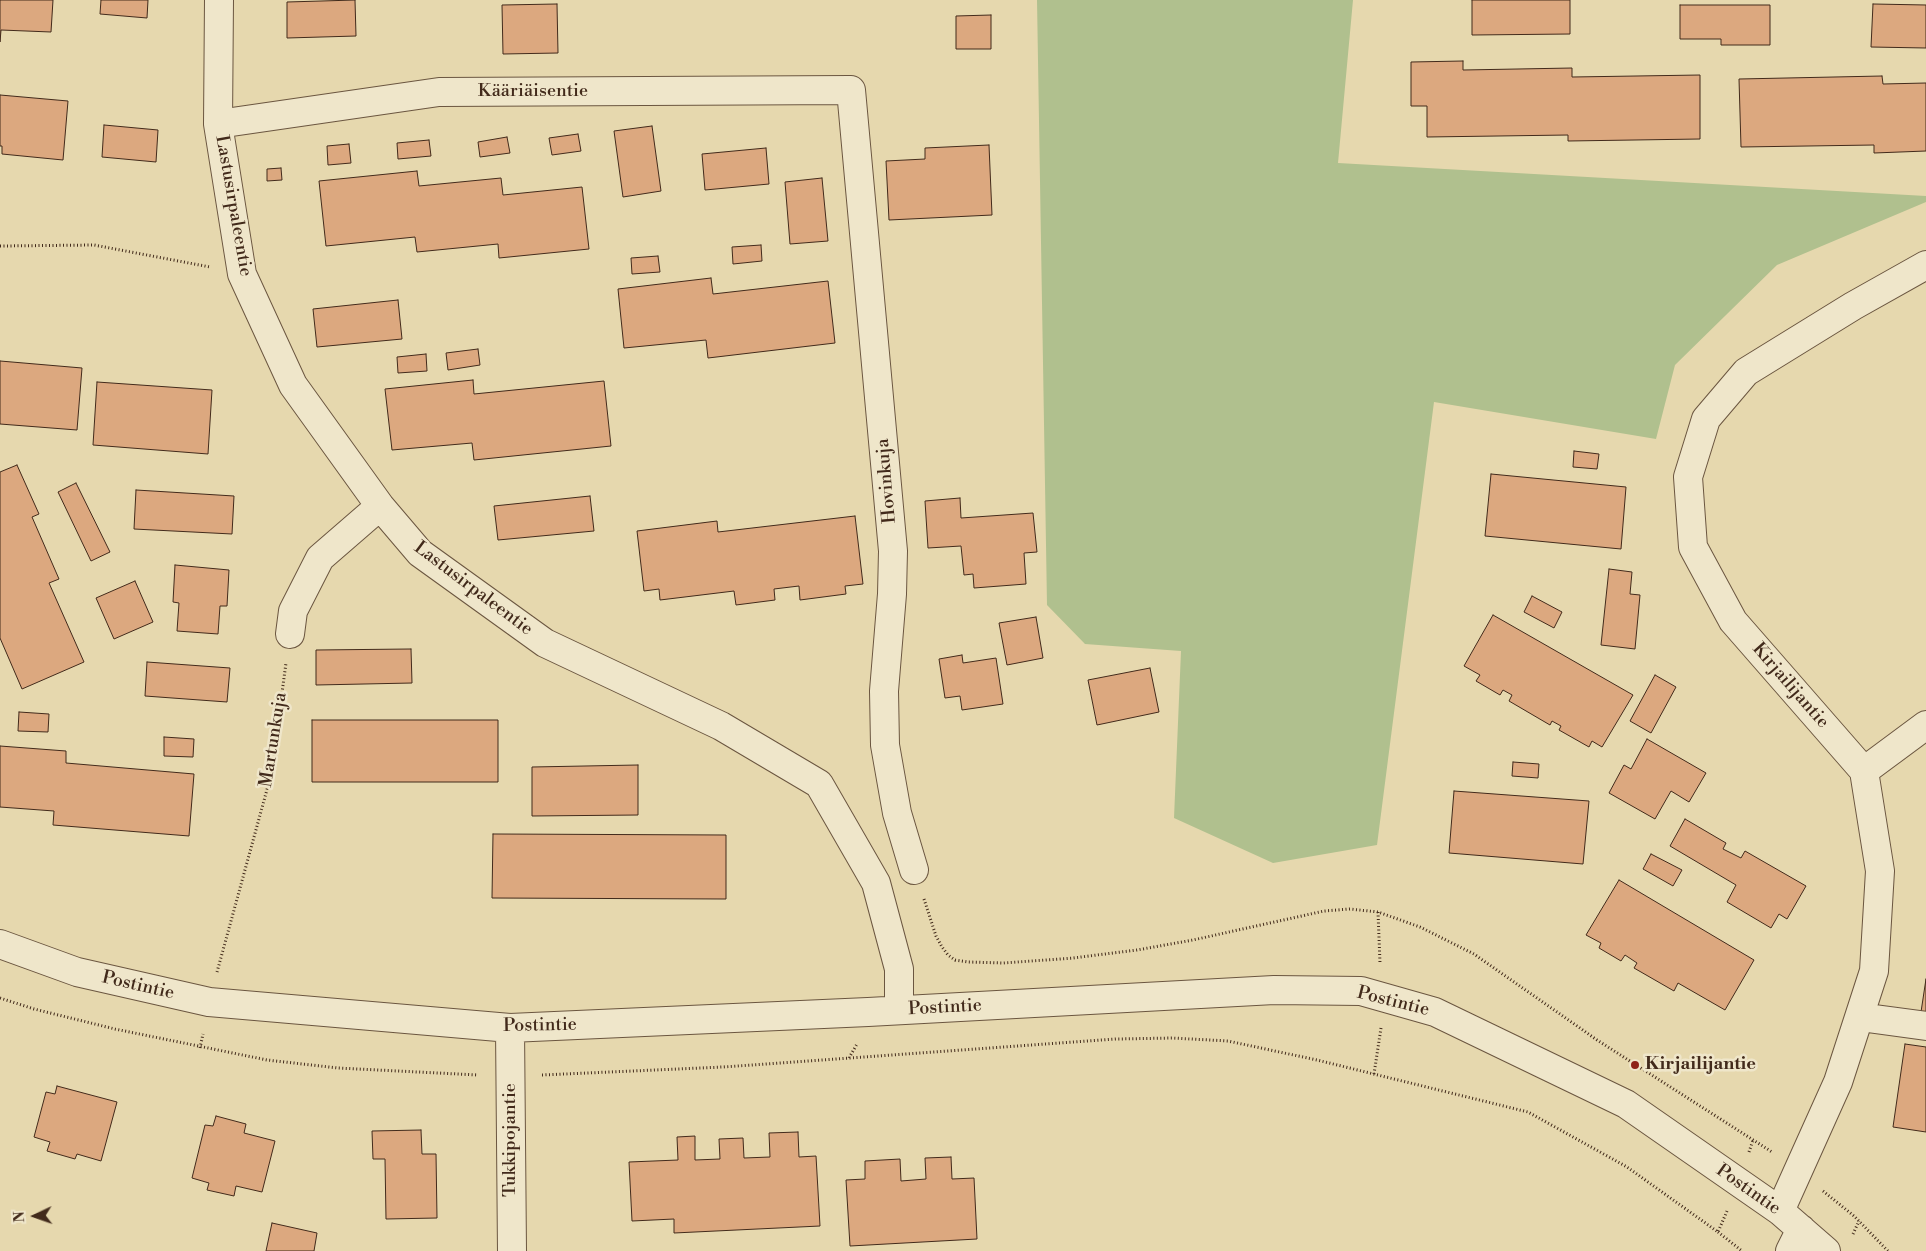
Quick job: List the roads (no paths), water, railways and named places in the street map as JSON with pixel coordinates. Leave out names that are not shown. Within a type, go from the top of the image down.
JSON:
[{"type":"street","name":"Lastusirpaleentie","points":[[219,0],[218,124],[242,274],[293,385],[380,506],[420,554],[545,643],[721,726],[819,784],[876,884],[899,968],[899,1010]]},
{"type":"street","name":"Kääriäisentie","points":[[218,124],[439,92],[851,90]]},
{"type":"street","name":"Hovinkuja","points":[[851,90],[893,551],[892,594],[884,691],[886,745],[897,813],[914,870]]},
{"type":"street","name":"Kirjailijantie","points":[[1864,771],[1733,621],[1692,546],[1688,477],[1706,419],[1746,372],[1853,306],[1926,264]]},
{"type":"street","points":[[290,634],[293,611],[320,558],[380,506]]},
{"type":"street","points":[[1780,1211],[1838,1082],[1874,971],[1880,871],[1864,771],[1926,725]]},
{"type":"street","name":"Postintie","points":[[0,944],[77,972],[209,1002],[510,1028],[1274,990],[1362,990],[1435,1012],[1626,1104],[1780,1211],[1796,1240],[1826,1251]]},
{"type":"street","points":[[1860,1016],[1926,1026]]},
{"type":"street","name":"Tukkipojantie","points":[[510,1028],[512,1251]]},
{"type":"place","name":"Kirjailijantie","points":[[1635,1065]]}]
